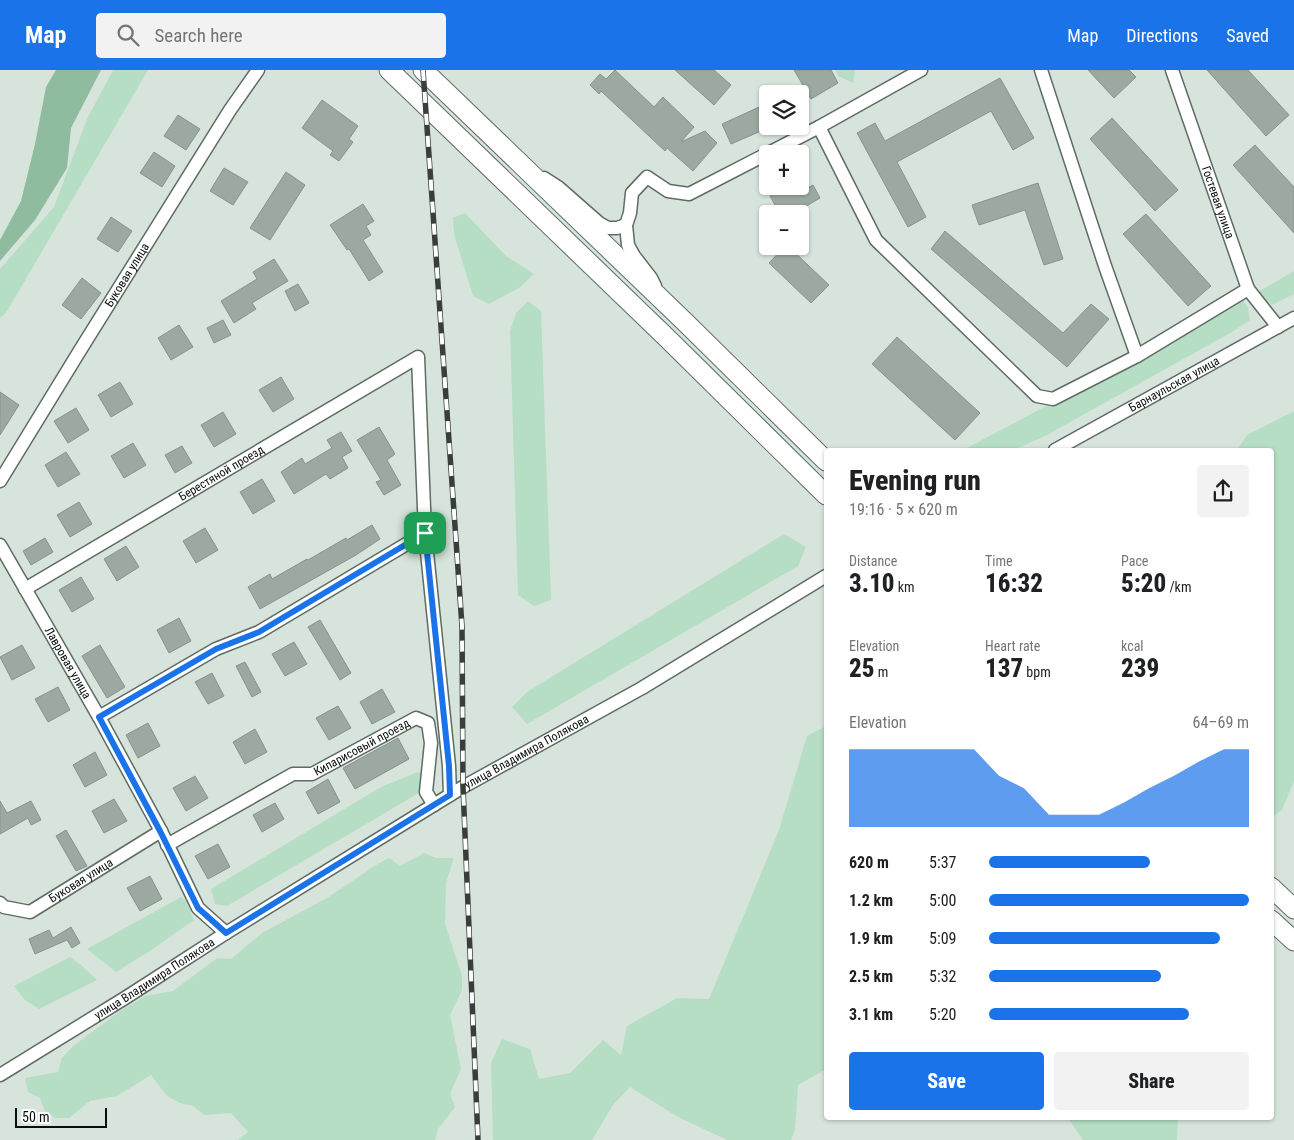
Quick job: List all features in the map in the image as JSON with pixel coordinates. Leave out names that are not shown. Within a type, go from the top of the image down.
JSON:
[{"type":"highway","points":[[389,70],[824,493]]},
{"type":"highway","points":[[422,70],[685,322],[824,459]]},
{"type":"highway","points":[[1274,890],[1294,909]]},
{"type":"highway","points":[[1274,923],[1294,941]]},
{"type":"street","name":"Буковая улица","points":[[0,481],[225,118],[258,70]]},
{"type":"street","points":[[660,299],[651,278],[628,245],[626,224],[630,213],[632,193],[647,177],[668,192],[689,194],[819,127],[920,70]]},
{"type":"street","points":[[1041,70],[1136,356]]},
{"type":"street","name":"Гостевая улица","points":[[1172,70],[1248,289],[1278,327]]},
{"type":"street","points":[[819,127],[876,240],[1037,396],[1053,399],[1136,356],[1248,289]]},
{"type":"street","points":[[519,163],[558,187],[599,223],[608,228],[617,228],[626,224]]},
{"type":"street","name":"Барнаульская улица","points":[[1059,448],[1294,318]]},
{"type":"street","name":"Берестяной проезд","points":[[25,589],[418,357],[425,533]]},
{"type":"street","points":[[99,717],[216,649],[259,632],[425,533],[448,756],[450,795]]},
{"type":"street","name":"Лавровая улица","points":[[0,545],[99,717],[160,831],[198,908],[226,933]]},
{"type":"street","name":"улица Владимира Полякова","points":[[0,1075],[450,795],[642,688],[824,577]]},
{"type":"street","name":"Кипарисовый проезд","points":[[167,845],[294,774],[312,774],[416,718],[428,723],[431,743],[426,792],[434,805]]},
{"type":"street","name":"Буковая улица","points":[[0,903],[4,907],[30,912],[160,831]]},
{"type":"shaded area","points":[[56,70],[101,70],[71,128],[67,168],[35,220],[0,261],[0,240],[21,201],[46,87]]},
{"type":"shaded area","points":[[113,70],[148,70],[6,313],[0,318],[0,269],[54,207],[87,119]]},
{"type":"shaded area","points":[[835,70],[854,70],[853,83],[838,76]]},
{"type":"shaded area","points":[[465,213],[506,256],[534,274],[519,288],[489,304],[473,296],[454,234],[453,218]]},
{"type":"shaded area","points":[[1294,271],[1294,294],[1272,305],[1258,292]]},
{"type":"shaded area","points":[[1241,297],[1248,308],[1250,320],[1232,332],[1045,436],[1018,448],[967,448],[1084,386]]},
{"type":"shaded area","points":[[528,301],[541,311],[551,600],[534,606],[518,595],[510,331],[516,313]]},
{"type":"shaded area","points":[[1294,411],[1294,781],[1282,810],[1274,816],[1274,448],[1238,448],[1247,435]]},
{"type":"shaded area","points":[[784,534],[806,547],[798,566],[527,724],[512,707],[527,692]]},
{"type":"shaded area","points":[[824,727],[824,1071],[798,1085],[795,1130],[791,1140],[727,1140],[678,1117],[630,1087],[613,1105],[592,1140],[493,1140],[491,1063],[502,1039],[530,1049],[539,1079],[570,1073],[603,1040],[621,1055],[627,1026],[677,998],[709,999],[779,830],[807,736]]},
{"type":"shaded area","points":[[418,772],[427,777],[424,790],[227,906],[215,904],[211,889],[381,787]]},
{"type":"shaded area","points":[[424,853],[436,858],[454,858],[446,883],[445,924],[462,976],[462,990],[450,1015],[461,1069],[450,1094],[455,1107],[438,1129],[435,1140],[238,1140],[248,1132],[231,1113],[204,1115],[193,1106],[180,1103],[167,1096],[151,1075],[117,1096],[90,1101],[69,1118],[55,1118],[45,1111],[40,1098],[28,1092],[25,1078],[58,1072],[62,1058],[72,1047],[120,1011],[145,996],[173,991],[217,958],[231,959],[262,933],[327,898],[389,858],[400,866]]},
{"type":"shaded area","points":[[181,897],[186,901],[194,920],[116,972],[87,949]]},
{"type":"shaded area","points":[[70,957],[97,980],[39,1009],[25,1000],[14,986]]},
{"type":"shaded area","points":[[1069,1120],[1178,1120],[1177,1140],[1083,1140]]},
{"type":"building","points":[[615,70],[654,107],[663,97],[694,127],[681,142],[705,131],[717,143],[693,171],[667,148],[665,151],[601,91],[599,94],[590,85],[600,74],[606,79]]},
{"type":"building","points":[[675,70],[714,70],[731,85],[714,105]]},
{"type":"building","points":[[794,70],[831,70],[838,83],[811,99],[809,85],[803,85]]},
{"type":"building","points":[[1088,70],[1129,70],[1136,77],[1114,98]]},
{"type":"building","points":[[1207,70],[1248,70],[1289,115],[1266,136]]},
{"type":"building","points":[[1000,78],[1034,138],[1013,150],[991,111],[897,162],[926,217],[908,227],[857,133],[875,123],[885,141]]},
{"type":"building","points":[[322,100],[358,126],[349,139],[353,142],[339,161],[330,155],[333,151],[302,128]]},
{"type":"building","points":[[759,107],[759,132],[731,144],[722,124]]},
{"type":"building","points":[[178,115],[200,129],[186,150],[164,136]]},
{"type":"building","points":[[1112,118],[1178,190],[1155,211],[1090,139]]},
{"type":"building","points":[[1255,145],[1294,187],[1294,233],[1233,165]]},
{"type":"building","points":[[154,152],[175,166],[162,187],[140,173]]},
{"type":"building","points":[[224,168],[248,182],[233,205],[210,191]]},
{"type":"building","points":[[286,172],[305,185],[270,240],[250,228]]},
{"type":"building","points":[[1038,183],[1063,259],[1044,265],[1025,210],[979,225],[972,205]]},
{"type":"building","points":[[813,185],[820,198],[808,205],[775,205],[770,196],[809,195],[809,187]]},
{"type":"building","points":[[363,204],[374,221],[366,226],[371,235],[363,240],[383,272],[369,281],[349,249],[347,250],[330,225]]},
{"type":"building","points":[[1146,214],[1211,286],[1188,306],[1123,234]]},
{"type":"building","points":[[111,217],[132,231],[118,252],[97,239]]},
{"type":"building","points":[[945,231],[1063,333],[1091,304],[1109,319],[1067,367],[931,249]]},
{"type":"building","points":[[777,255],[797,255],[829,285],[811,303],[769,263]]},
{"type":"building","points":[[274,259],[288,281],[252,303],[256,309],[234,323],[221,301],[257,279],[253,272]]},
{"type":"building","points":[[82,278],[101,293],[81,319],[62,305]]},
{"type":"building","points":[[298,284],[309,303],[295,311],[285,291]]},
{"type":"building","points":[[223,320],[231,335],[214,343],[207,328]]},
{"type":"building","points":[[179,325],[193,347],[171,360],[158,338]]},
{"type":"building","points":[[897,337],[980,413],[955,440],[872,364]]},
{"type":"building","points":[[281,377],[294,399],[273,412],[259,390]]},
{"type":"building","points":[[120,382],[133,404],[111,417],[98,395]]},
{"type":"building","points":[[0,392],[19,405],[0,435]]},
{"type":"building","points":[[76,408],[89,430],[68,443],[54,421]]},
{"type":"building","points":[[223,412],[236,434],[214,447],[201,425]]},
{"type":"building","points":[[379,427],[395,454],[387,460],[401,485],[384,495],[376,482],[381,480],[357,440]]},
{"type":"building","points":[[341,432],[352,451],[342,457],[348,468],[330,479],[326,474],[294,494],[281,472],[302,458],[305,464],[332,448],[327,440]]},
{"type":"building","points":[[133,443],[146,465],[124,478],[111,456]]},
{"type":"building","points":[[182,446],[192,463],[175,473],[165,455]]},
{"type":"building","points":[[66,452],[80,474],[58,487],[45,465]]},
{"type":"building","points":[[262,479],[275,501],[253,514],[240,492]]},
{"type":"building","points":[[79,502],[92,524],[70,537],[57,515]]},
{"type":"building","points":[[372,525],[380,539],[356,555],[260,609],[248,587],[270,574],[272,579]]},
{"type":"building","points":[[205,528],[218,550],[196,563],[183,541]]},
{"type":"building","points":[[45,538],[53,552],[31,565],[23,551]]},
{"type":"building","points":[[126,546],[139,567],[117,581],[104,559]]},
{"type":"building","points":[[81,577],[94,599],[72,612],[59,590]]},
{"type":"building","points":[[179,618],[191,641],[169,653],[157,630]]},
{"type":"building","points":[[320,620],[351,673],[340,680],[308,627]]},
{"type":"building","points":[[294,642],[307,664],[285,676],[272,654]]},
{"type":"building","points":[[22,645],[35,668],[12,680],[0,657]]},
{"type":"building","points":[[100,645],[125,687],[107,698],[82,656]]},
{"type":"building","points":[[245,662],[261,692],[252,697],[236,666]]},
{"type":"building","points":[[212,673],[224,696],[208,704],[195,682]]},
{"type":"building","points":[[58,687],[70,710],[48,722],[35,699]]},
{"type":"building","points":[[382,689],[395,712],[372,724],[360,702]]},
{"type":"building","points":[[338,706],[351,728],[329,740],[316,718]]},
{"type":"building","points":[[148,723],[160,746],[138,758],[126,735]]},
{"type":"building","points":[[255,729],[267,752],[245,764],[233,742]]},
{"type":"building","points":[[398,738],[409,759],[355,789],[343,768]]},
{"type":"building","points":[[95,752],[107,775],[85,787],[73,765]]},
{"type":"building","points":[[195,776],[208,798],[186,811],[173,788]]},
{"type":"building","points":[[328,779],[340,802],[318,814],[306,792]]},
{"type":"building","points":[[114,799],[127,821],[104,833],[92,811]]},
{"type":"building","points":[[0,801],[7,813],[31,801],[41,820],[31,825],[28,818],[0,834]]},
{"type":"building","points":[[275,803],[284,819],[262,832],[253,815]]},
{"type":"building","points":[[66,830],[87,866],[76,871],[56,836]]},
{"type":"building","points":[[218,844],[230,867],[208,879],[195,856]]},
{"type":"building","points":[[150,876],[162,899],[140,911],[127,888]]},
{"type":"building","points":[[71,927],[80,943],[72,948],[67,940],[35,954],[29,939],[49,930],[53,938]]},
{"type":"railway","points":[[423,70],[462,626],[463,787],[478,1140]]},
{"type":"route","points":[[425,533],[444,711],[450,795],[226,933],[198,908],[160,831],[99,717],[216,649],[259,632],[425,533]]}]
